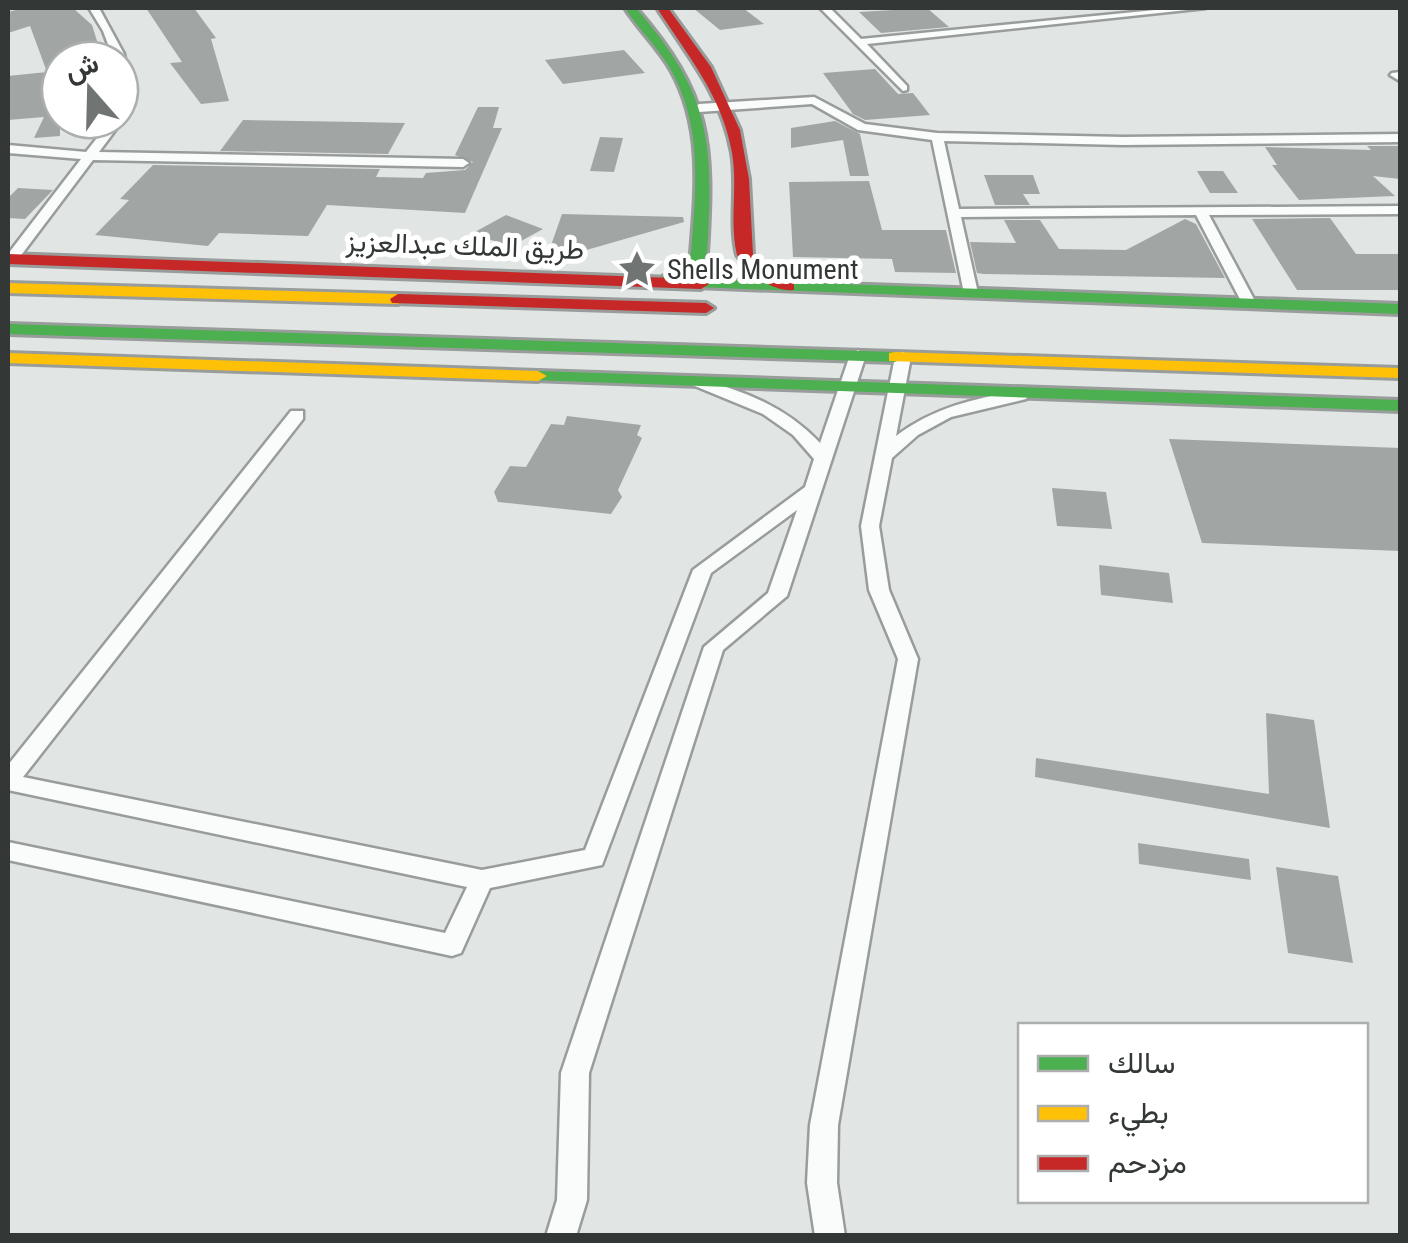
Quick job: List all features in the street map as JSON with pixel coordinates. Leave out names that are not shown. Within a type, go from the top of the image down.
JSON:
[{"type":"main road","points":[[630,8],[686,78],[699,108],[706,164],[700,252],[694,264],[664,282]]},
{"type":"main road","points":[[662,8],[714,74],[729,106],[744,164],[745,255],[759,271],[788,286]]},
{"type":"main road","name":"طريق الملك عبدالعزيز","points":[[10,259],[1400,309]]},
{"type":"main road","name":"طريق الملك عبدالعزيز","points":[[8,288],[975,315],[1323,330]]},
{"type":"main road","points":[[8,329],[1400,374]]},
{"type":"main road","points":[[8,358],[1400,406]]},
{"type":"street","points":[[94,8],[114,40]]},
{"type":"street","points":[[826,8],[903,88]]},
{"type":"street","points":[[1033,8],[1055,23]]},
{"type":"street","points":[[859,42],[1201,8]]},
{"type":"street","points":[[699,108],[814,100],[862,127],[937,137],[1123,141],[1400,138]]},
{"type":"street","points":[[937,137],[971,293]]},
{"type":"street","points":[[10,259],[102,140]]},
{"type":"street","points":[[8,149],[90,156],[462,164]]},
{"type":"street","points":[[956,212],[1202,214],[1400,210]]},
{"type":"street","points":[[1202,214],[1249,303]]},
{"type":"street","points":[[562,1236],[572,1200],[575,1073],[714,647],[777,596],[858,355]]},
{"type":"street","points":[[830,1236],[822,1183],[824,1124],[908,659],[878,590],[870,526],[880,459],[903,357]]},
{"type":"street","points":[[683,380],[744,397],[775,411],[795,425],[825,461]]},
{"type":"street","points":[[880,459],[902,436],[938,415],[986,400],[1035,394]]},
{"type":"street","points":[[297,415],[8,781],[482,880],[594,858],[703,570],[816,487]]},
{"type":"street","points":[[8,852],[452,945],[482,880]]},
{"type":"building","points":[[24,8],[73,8],[92,25],[97,40],[40,40],[40,53],[30,26],[8,33],[8,12]]},
{"type":"building","points":[[146,8],[194,8],[216,38],[211,39],[229,101],[201,104],[170,63],[182,62]]},
{"type":"building","points":[[693,8],[743,8],[764,24],[720,30]]},
{"type":"building","points":[[927,8],[949,27],[881,33],[859,12]]},
{"type":"building","points":[[624,50],[645,73],[563,84],[545,60]]},
{"type":"building","points":[[875,69],[898,94],[913,93],[930,115],[865,120],[853,114],[823,73]]},
{"type":"building","points":[[40,73],[40,117],[8,120],[8,76]]},
{"type":"building","points":[[478,107],[499,107],[493,128],[502,128],[465,213],[327,205],[308,236],[219,233],[208,246],[95,235],[129,200],[120,199],[153,165],[380,169],[376,177],[423,178],[426,173],[465,170],[473,162],[455,155]]},
{"type":"building","points":[[243,120],[405,123],[388,154],[220,151]]},
{"type":"building","points":[[835,121],[860,134],[869,176],[850,176],[843,140],[791,148],[791,128]]},
{"type":"building","points":[[600,137],[623,138],[614,172],[590,171]]},
{"type":"building","points":[[1367,146],[1400,146],[1400,179],[1373,176],[1395,196],[1299,200],[1272,165],[1277,165],[1265,147],[1371,150]]},
{"type":"building","points":[[1197,171],[1223,171],[1238,193],[1210,193]]},
{"type":"building","points":[[984,175],[1033,175],[1040,194],[1023,194],[1030,205],[995,205]]},
{"type":"building","points":[[869,181],[882,230],[946,230],[956,273],[895,272],[892,259],[793,257],[789,182]]},
{"type":"building","points":[[18,188],[53,190],[25,219],[8,218],[8,198]]},
{"type":"building","points":[[562,214],[683,217],[684,222],[569,255],[548,254]]},
{"type":"building","points":[[506,215],[543,229],[510,247],[473,233]]},
{"type":"building","points":[[1330,218],[1356,254],[1400,254],[1400,290],[1297,290],[1252,219]]},
{"type":"building","points":[[1185,219],[1196,224],[1225,278],[984,274],[977,273],[970,242],[1016,243],[1004,220],[1040,220],[1059,249],[1126,250]]},
{"type":"building","points":[[567,416],[641,425],[637,435],[642,438],[618,490],[622,497],[611,514],[498,502],[494,492],[510,466],[526,467],[551,424],[564,425]]},
{"type":"building","points":[[1169,439],[1400,448],[1400,551],[1202,543]]},
{"type":"building","points":[[1052,488],[1106,492],[1112,529],[1057,526]]},
{"type":"building","points":[[1099,565],[1169,573],[1173,603],[1101,595]]},
{"type":"building","points":[[1266,713],[1314,720],[1330,828],[1035,777],[1036,758],[1269,794]]},
{"type":"building","points":[[1138,843],[1249,859],[1251,880],[1139,864]]},
{"type":"building","points":[[1276,867],[1338,876],[1353,963],[1288,953]]},
{"type":"traffic: fast","points":[[630,8],[676,67],[698,121],[702,149],[699,253],[694,264],[665,282]]},
{"type":"traffic: fast","points":[[701,284],[1400,309]]},
{"type":"traffic: fast","points":[[8,329],[895,357]]},
{"type":"traffic: fast","points":[[538,376],[1400,406]]},
{"type":"traffic: slow","points":[[8,288],[398,299]]},
{"type":"traffic: slow","points":[[895,357],[1400,373]]},
{"type":"traffic: slow","points":[[8,358],[538,376]]},
{"type":"traffic: jam","points":[[662,8],[705,67],[726,108],[739,154],[745,255],[758,270],[788,287]]},
{"type":"traffic: jam","points":[[8,259],[701,284]]},
{"type":"traffic: jam","points":[[398,299],[706,308]]},
{"type":"place","name":"Shells Monument","points":[[637,269]]}]
